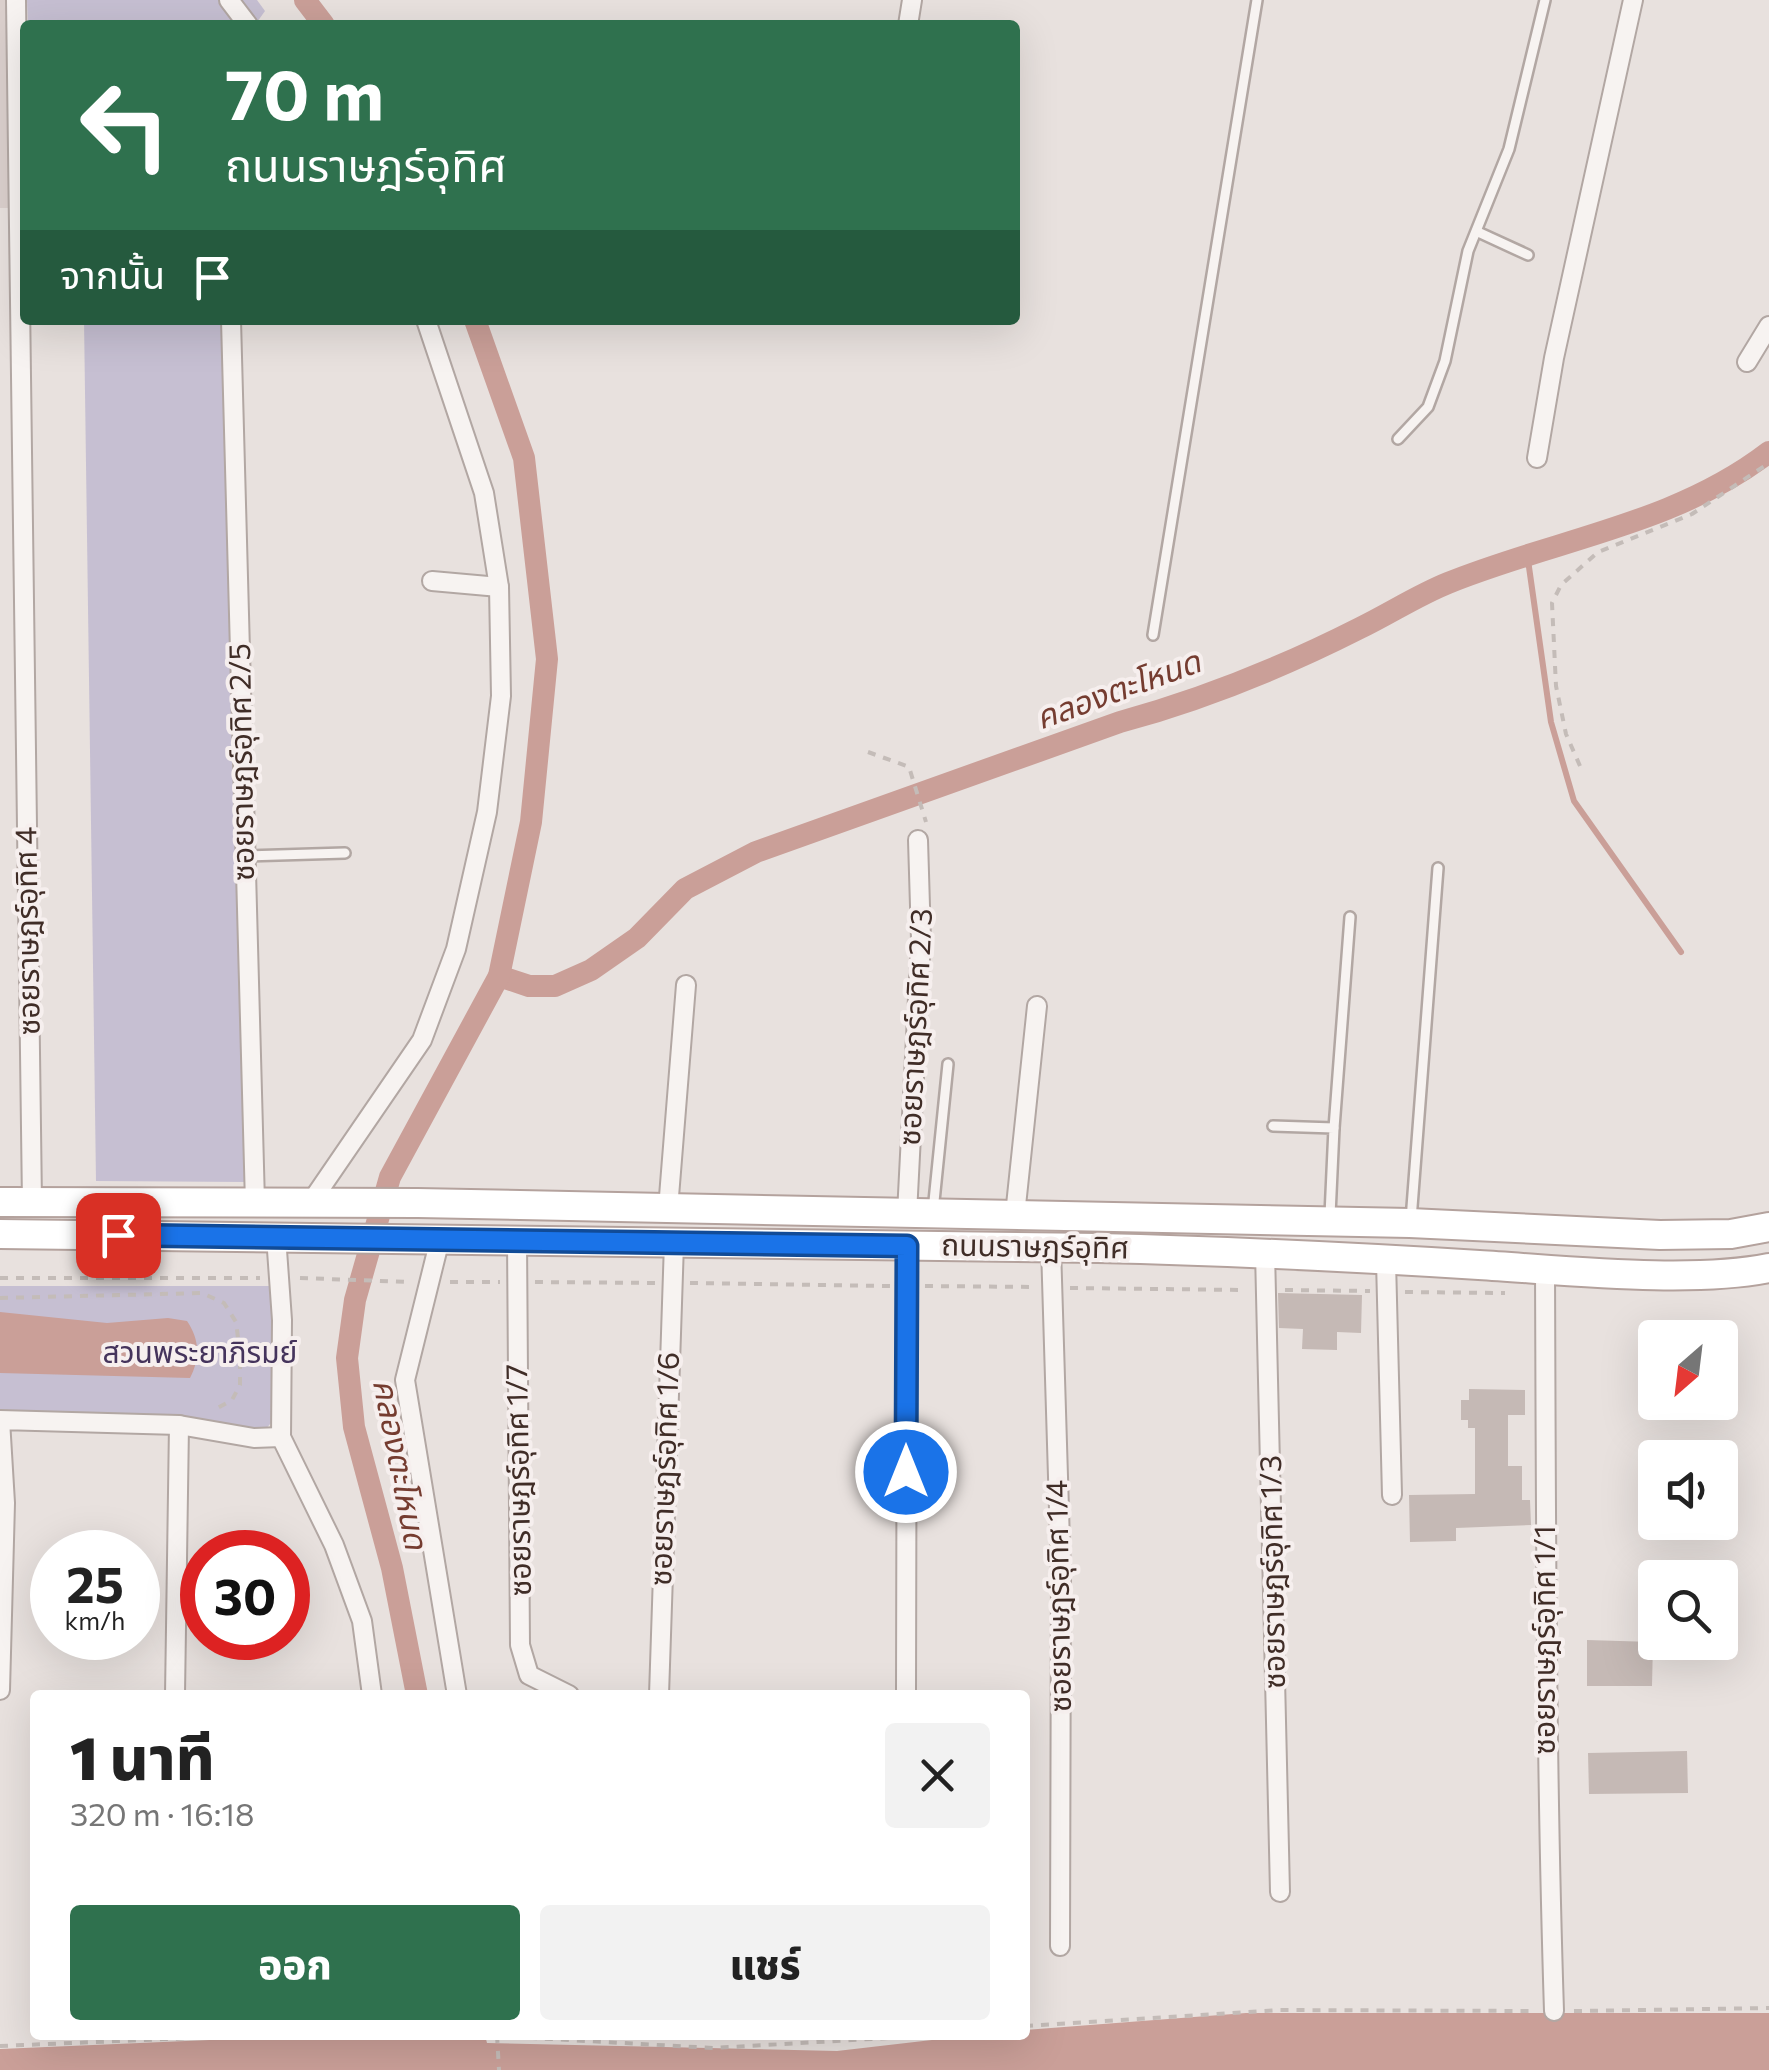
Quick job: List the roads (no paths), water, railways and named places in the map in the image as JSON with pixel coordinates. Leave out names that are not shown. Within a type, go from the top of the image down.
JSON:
[{"type":"main road","name":"ถนนราษฎร์อุทิศ","points":[[0,1202],[418,1203],[1410,1223],[1660,1235],[1732,1234],[1769,1227]]},
{"type":"main road","name":"ถนนราษฎร์อุทิศ","points":[[0,1234],[1265,1252],[1386,1261],[1545,1281],[1742,1273],[1769,1268]]},
{"type":"street","name":"ซอยราษฎร์อุทิศ 4","points":[[16,0],[20,301]]},
{"type":"street","points":[[229,0],[244,20]]},
{"type":"street","points":[[1537,458],[1554,358],[1634,0]]},
{"type":"street","name":"ซอยราษฎร์อุทิศ 4","points":[[20,325],[32,1203]]},
{"type":"street","name":"ซอยราษฎร์อุทิศ 2/5","points":[[231,325],[255,1203]]},
{"type":"street","points":[[320,1202],[422,1040],[456,949],[487,812],[501,696],[499,587],[484,493],[428,325]]},
{"type":"street","points":[[1747,362],[1769,326]]},
{"type":"street","points":[[432,581],[499,587]]},
{"type":"street","name":"ซอยราษฎร์อุทิศ 2/3","points":[[918,840],[920,1214]]},
{"type":"street","points":[[668,1209],[686,985]]},
{"type":"street","points":[[1014,1215],[1036,1006]]},
{"type":"street","points":[[276,1236],[281,1437],[334,1546],[362,1621],[371,1690]]},
{"type":"street","points":[[440,1239],[405,1380],[456,1690]]},
{"type":"street","name":"ซอยราษฎร์อุทิศ 1/7","points":[[517,1240],[520,1645],[529,1675],[559,1690]]},
{"type":"street","name":"ซอยราษฎร์อุทิศ 1/6","points":[[659,1690],[674,1244]]},
{"type":"street","points":[[906,1690],[907,1246]]},
{"type":"street","name":"ซอยราษฎร์อุทิศ 1/4","points":[[1052,1247],[1061,1574],[1060,1946]]},
{"type":"street","name":"ซอยราษฎร์อุทิศ 1/3","points":[[1265,1252],[1280,1892]]},
{"type":"street","points":[[1386,1261],[1392,1495]]},
{"type":"street","name":"ซอยราษฎร์อุทิศ 1/1","points":[[1545,1281],[1545,1771],[1554,1878],[1554,2011]]},
{"type":"street","points":[[0,1690],[5,1504],[0,1420],[179,1425],[254,1438],[281,1437]]},
{"type":"street","points":[[175,1690],[179,1425]]},
{"type":"lane","points":[[1152,635],[1257,0]]},
{"type":"lane","points":[[1398,439],[1428,407],[1445,361],[1468,252],[1509,150],[1545,0]]},
{"type":"lane","points":[[1478,232],[1528,255]]},
{"type":"lane","points":[[244,856],[345,853]]},
{"type":"lane","points":[[1410,1223],[1438,868]]},
{"type":"lane","points":[[1330,1223],[1350,918]]},
{"type":"lane","points":[[920,1214],[948,1064]]},
{"type":"lane","points":[[1273,1126],[1334,1128]]},
{"type":"waterway","name":"คลองตะโหนด","points":[[305,0],[320,20]]},
{"type":"waterway","name":"คลองตะโหนด","points":[[416,1690],[392,1568],[354,1427],[347,1358],[355,1300],[390,1177],[499,976],[531,822],[547,659],[524,458],[477,325]]},
{"type":"waterway","name":"คลองตะโหนด","points":[[499,976],[529,986],[555,986],[591,970],[637,938],[685,889],[756,852],[1242,681],[1371,623],[1448,583],[1694,497],[1769,452]]},
{"type":"waterway","points":[[1527,553],[1551,722],[1574,801],[1681,952]]},
{"type":"park label","name":"สวนพระยาภิรมย์","points":[[200,1353]]}]
